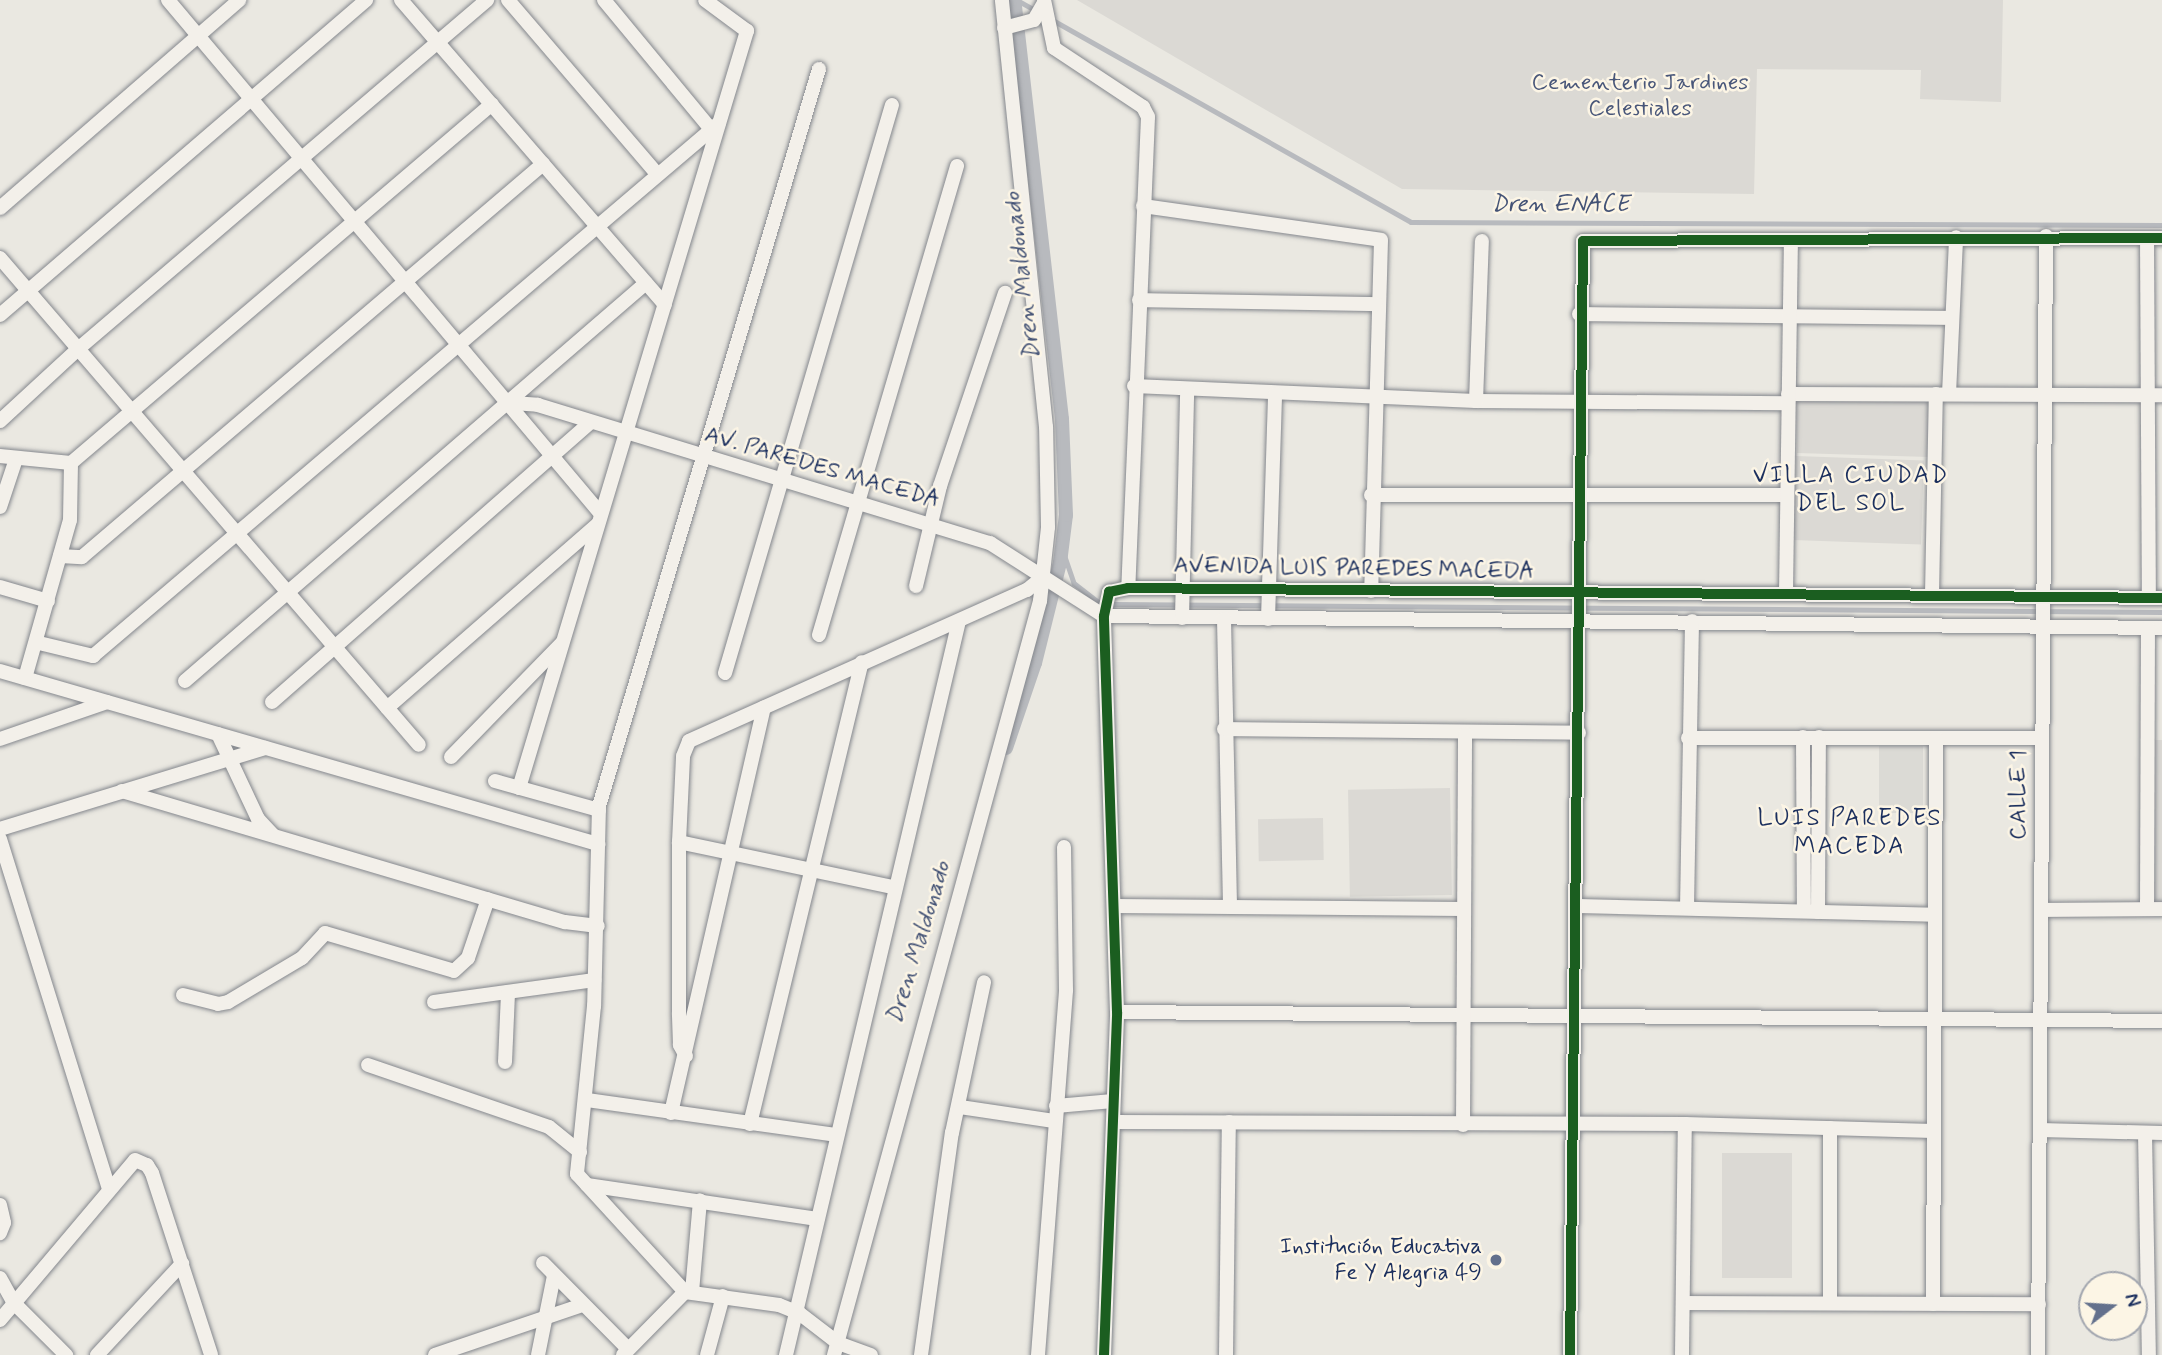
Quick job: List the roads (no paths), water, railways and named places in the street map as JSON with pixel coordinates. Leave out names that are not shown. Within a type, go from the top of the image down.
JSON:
[{"type":"street","points":[[167,0],[195,38],[247,99],[512,403],[599,519]]},
{"type":"street","points":[[0,208],[239,0]]},
{"type":"street","points":[[0,315],[247,99],[366,0]]},
{"type":"street","points":[[401,0],[665,305]]},
{"type":"street","points":[[0,421],[78,349],[302,161],[486,0]]},
{"type":"street","points":[[508,0],[657,174]]},
{"type":"street","points":[[604,0],[714,126]]},
{"type":"street","points":[[519,788],[665,305],[714,126],[747,31],[705,0]]},
{"type":"street","points":[[836,1349],[1043,577],[1048,527],[1045,427],[1002,0]]},
{"type":"street","points":[[1004,28],[1034,20],[1044,1]]},
{"type":"street","points":[[1044,1],[1054,48],[1143,107],[1148,117],[1134,386],[1128,588],[1110,592],[1104,616],[1117,1012],[1104,1355]]},
{"type":"street","points":[[819,69],[599,810],[595,980],[587,1100],[577,1174],[688,1292],[760,1300],[799,1313],[836,1349],[871,1355]]},
{"type":"street","points":[[0,456],[71,463],[492,104]]},
{"type":"street","points":[[725,673],[892,105]]},
{"type":"street","points":[[38,643],[93,656],[235,531],[714,126]]},
{"type":"street","points":[[61,556],[82,557],[407,284],[543,164]]},
{"type":"street","points":[[819,635],[957,166]]},
{"type":"street","points":[[1143,205],[1381,240],[1376,304],[1371,591]]},
{"type":"street","points":[[1570,1355],[1578,906],[1580,495],[1577,401],[1583,241],[1791,242],[2046,236],[2154,238],[2156,598]]},
{"type":"street","name":"CALLE 1","points":[[2038,1355],[2046,236]]},
{"type":"street","points":[[1932,595],[1942,394],[1952,318],[1956,237]]},
{"type":"street","points":[[1476,401],[1482,241]]},
{"type":"street","points":[[1786,593],[1791,242]]},
{"type":"street","points":[[0,258],[419,746]]},
{"type":"street","points":[[185,681],[286,591],[512,403],[646,283]]},
{"type":"street","points":[[916,586],[932,524],[1005,293]]},
{"type":"street","points":[[1139,300],[1376,304]]},
{"type":"street","points":[[1579,314],[1952,318]]},
{"type":"street","points":[[1134,386],[1476,401],[2045,393],[2156,395]]},
{"type":"street","points":[[1182,618],[1187,389]]},
{"type":"street","points":[[1268,619],[1275,394]]},
{"type":"street","name":"AV. PAREDES MACEDA","points":[[512,403],[538,405],[780,482],[990,543],[1104,616]]},
{"type":"street","points":[[272,702],[591,422]]},
{"type":"street","points":[[0,507],[16,459]]},
{"type":"street","points":[[25,678],[38,643],[70,520],[71,463]]},
{"type":"street","points":[[1371,495],[1787,495]]},
{"type":"street","points":[[387,708],[599,519]]},
{"type":"street","points":[[686,1056],[680,1045],[679,1013],[679,842],[684,748],[697,737],[1027,590],[1043,577]]},
{"type":"street","points":[[0,587],[48,601]]},
{"type":"street","name":"AVENIDA LUIS PAREDES MACEDA","points":[[1128,588],[2156,598]]},
{"type":"street","name":"AVENIDA LUIS PAREDES MACEDA","points":[[1104,616],[2043,624],[2155,628]]},
{"type":"street","points":[[1224,619],[1224,729],[1230,907]]},
{"type":"street","points":[[786,1355],[799,1313],[836,1135],[893,887],[959,621]]},
{"type":"street","points":[[1688,908],[1688,738],[1692,621]]},
{"type":"street","points":[[2147,909],[2155,734],[2155,628]]},
{"type":"street","points":[[451,757],[564,641]]},
{"type":"street","points":[[750,1124],[815,867],[862,662]]},
{"type":"street","points":[[0,671],[598,844]]},
{"type":"street","points":[[0,740],[107,702]]},
{"type":"street","points":[[671,1113],[764,708]]},
{"type":"street","points":[[1224,729],[1465,734],[1579,733]]},
{"type":"street","points":[[218,734],[258,819],[274,836]]},
{"type":"street","points":[[1463,1125],[1465,734]]},
{"type":"street","points":[[1803,737],[1811,912]]},
{"type":"street","points":[[1811,912],[1819,737]]},
{"type":"street","points":[[1933,1304],[1936,737]]},
{"type":"street","points":[[1688,738],[2042,738]]},
{"type":"street","points":[[0,829],[267,748]]},
{"type":"street","points":[[495,781],[599,810]]},
{"type":"street","points":[[122,791],[565,922],[598,926]]},
{"type":"street","points":[[0,839],[109,1188]]},
{"type":"street","points":[[679,842],[815,867],[893,887]]},
{"type":"street","points":[[1038,1355],[1066,990],[1064,847]]},
{"type":"street","points":[[183,995],[218,1004],[228,1002],[302,958],[324,933],[454,971],[468,958],[488,899]]},
{"type":"street","points":[[1115,906],[1463,909]]},
{"type":"street","points":[[1578,906],[1934,915]]},
{"type":"street","points":[[2042,910],[2162,909]]},
{"type":"street","points":[[434,1002],[595,980]]},
{"type":"street","points":[[921,1355],[960,1107],[984,982]]},
{"type":"street","points":[[505,1062],[508,992]]},
{"type":"street","points":[[1117,1012],[2162,1021]]},
{"type":"street","points":[[368,1065],[550,1127],[580,1152]]},
{"type":"street","points":[[587,1100],[836,1135]]},
{"type":"street","points":[[1056,1106],[1113,1101]]},
{"type":"street","points":[[960,1107],[1054,1121]]},
{"type":"street","points":[[1114,1122],[1575,1126],[1685,1124],[1933,1131]]},
{"type":"street","points":[[1226,1355],[1229,1122]]},
{"type":"street","points":[[1682,1355],[1685,1124]]},
{"type":"street","points":[[1830,1128],[1830,1303]]},
{"type":"street","points":[[2040,1130],[2162,1133]]},
{"type":"street","points":[[2145,1133],[2156,1302],[2149,1355]]},
{"type":"street","points":[[0,1320],[135,1160],[147,1165],[211,1355]]},
{"type":"street","points":[[587,1185],[818,1219]]},
{"type":"street","points":[[543,1263],[626,1352],[688,1292],[700,1200]]},
{"type":"street","points":[[0,1205],[0,1233]]},
{"type":"street","points":[[97,1355],[182,1264]]},
{"type":"street","points":[[538,1355],[542,1319],[554,1276]]},
{"type":"street","points":[[0,1278],[14,1303],[66,1355]]},
{"type":"street","points":[[707,1355],[723,1296]]},
{"type":"street","points":[[1682,1303],[2039,1304]]},
{"type":"street","points":[[435,1355],[456,1351],[583,1305]]},
{"type":"waterway","name":"Dren Maldonado","points":[[1006,748],[1035,663],[1060,563],[1066,515],[1062,419],[1014,0]]},
{"type":"waterway","name":"Dren ENACE","points":[[1017,0],[1037,11]]},
{"type":"waterway","name":"Dren ENACE","points":[[1051,19],[1411,222],[2162,225]]},
{"type":"waterway","points":[[1062,548],[1074,583],[1098,602],[1114,604],[2162,612]]},
{"type":"place","name":"Institución Educativa Fe Y Alegria 49","points":[[1496,1260]]},
{"type":"district","name":"VILLA CIUDAD DEL SOL","points":[[1851,490]]},
{"type":"district","name":"LUIS PAREDES MACEDA","points":[[1850,833]]},
{"type":"park label","name":"Cementerio Jardines Celestiales","points":[[1640,96]]}]
